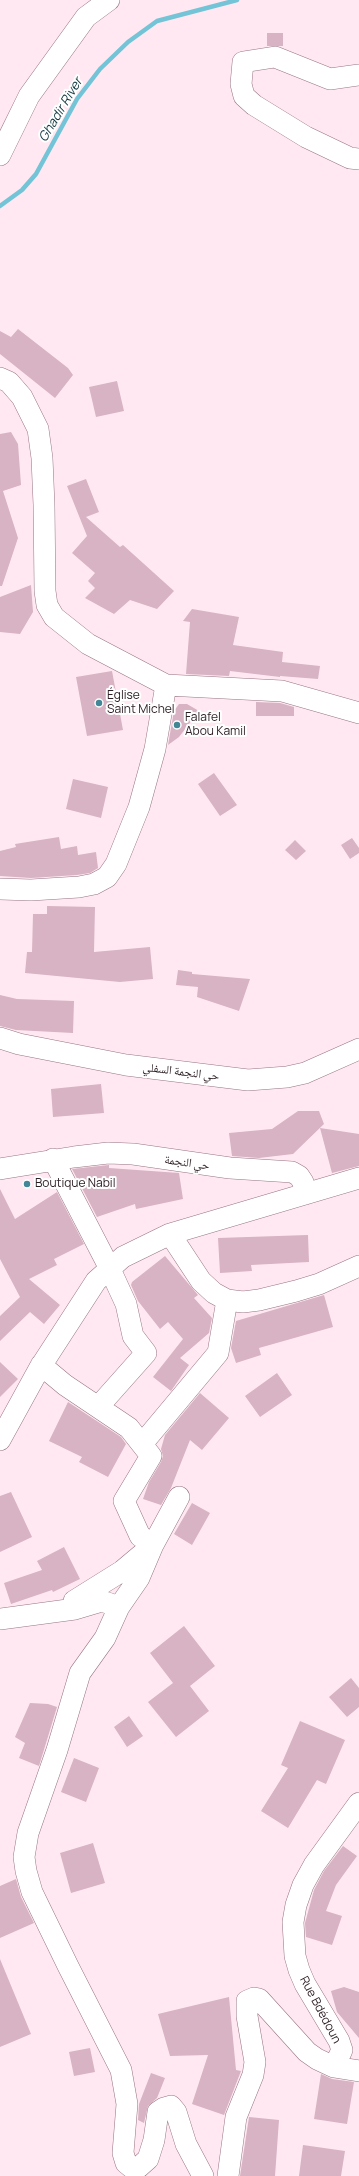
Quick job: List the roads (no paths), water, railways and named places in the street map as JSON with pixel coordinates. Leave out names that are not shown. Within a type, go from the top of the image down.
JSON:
[{"type":"street","points":[[0,155],[29,96],[86,17],[109,0]]},
{"type":"street","points":[[359,75],[330,79],[275,57],[243,62],[241,84],[244,96],[260,109],[312,140],[350,158],[359,159]]},
{"type":"street","points":[[0,378],[9,382],[22,397],[38,429],[42,458],[45,591],[47,605],[54,617],[88,644],[166,685],[282,691],[359,712]]},
{"type":"street","points":[[0,889],[31,890],[79,887],[94,884],[107,877],[116,864],[139,807],[155,749],[166,685]]},
{"type":"street","name":"حي النجمة السفلي","points":[[0,1038],[19,1044],[126,1065],[248,1080],[287,1077],[305,1073],[359,1049]]},
{"type":"street","name":"حي النجمة","points":[[0,1168],[53,1159],[108,1153],[133,1154],[230,1168],[284,1171],[299,1176],[304,1182],[305,1194]]},
{"type":"street","points":[[53,1159],[109,1267],[126,1304],[133,1336],[146,1353],[98,1407]]},
{"type":"street","points":[[0,1440],[42,1365],[96,1281],[109,1267],[137,1249],[170,1234],[359,1178]]},
{"type":"street","points":[[170,1234],[201,1281],[214,1294],[227,1300],[243,1302],[259,1300],[296,1291],[319,1284],[359,1266]]},
{"type":"street","points":[[142,1444],[218,1352],[227,1300]]},
{"type":"street","points":[[42,1365],[65,1385],[129,1428],[151,1456],[124,1501],[140,1536],[153,1545]]},
{"type":"street","points":[[179,1497],[153,1545],[139,1578],[119,1606],[105,1638],[80,1673],[57,1750],[32,1818],[24,1846],[25,1864],[32,1892],[121,2070],[127,2104],[123,2153],[126,2163],[131,2167],[139,2167],[148,2159],[154,2140],[158,2112],[171,2106],[176,2112],[186,2144],[203,2176]]},
{"type":"street","points":[[56,1611],[122,1571],[153,1545]]},
{"type":"street","points":[[0,1619],[10,1616],[35,1615],[75,1609],[102,1601],[119,1606]]},
{"type":"street","name":"Rue Bdédoun","points":[[334,2067],[342,2050],[339,2041],[305,1984],[299,1970],[295,1956],[292,1922],[296,1905],[307,1878],[359,1803]]},
{"type":"street","points":[[228,2176],[236,2117],[253,2075],[255,2062],[246,2016],[247,2001],[254,1998],[259,1999],[307,2052],[334,2067],[359,2071]]},
{"type":"waterway","name":"Ghadir River","points":[[0,206],[22,190],[36,174],[77,99],[100,69],[128,42],[157,21],[237,0]]},
{"type":"place","name":"Église Saint Michel","points":[[99,703]]},
{"type":"place","name":"Falafel Abou Kamil","points":[[177,725]]},
{"type":"place","name":"Boutique Nabil","points":[[27,1184]]}]
